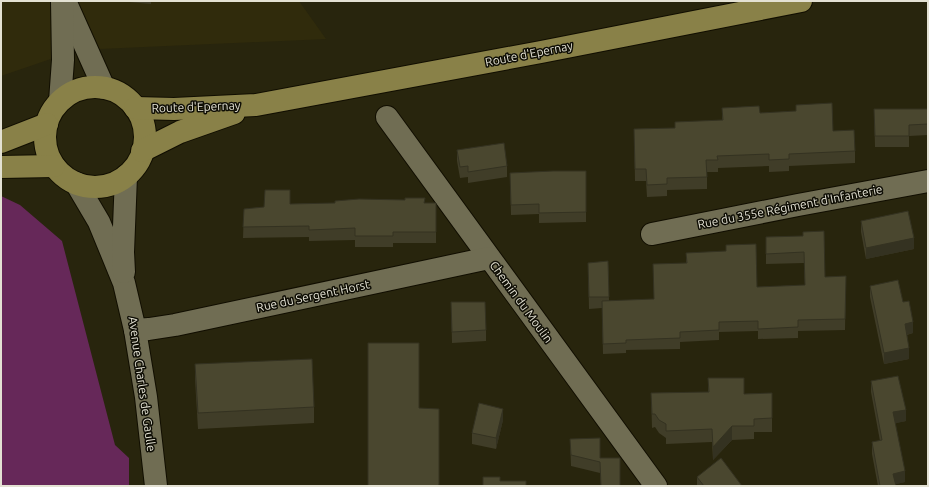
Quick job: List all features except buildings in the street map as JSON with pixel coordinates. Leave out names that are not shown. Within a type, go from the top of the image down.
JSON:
[{"type":"main road","name":"Route d'Epernay","points":[[135,108],[174,109],[256,105],[541,52],[801,1]]},
{"type":"main road","points":[[87,87],[104,88],[116,92],[125,98],[135,108],[142,122],[144,136],[142,151],[137,163],[126,176],[105,186],[90,187],[76,183],[63,176],[54,166],[47,153],[45,138],[47,124],[52,112],[60,101],[87,87]]},
{"type":"main road","name":"Route d'Epernay","points":[[142,151],[180,132],[256,105]]},
{"type":"main road","points":[[1,142],[47,124]]},
{"type":"main road","points":[[1,167],[54,166]]},
{"type":"street","points":[[60,101],[63,60],[62,1]]},
{"type":"street","points":[[65,1],[104,88]]},
{"type":"street","name":"Chemin du Moulin","points":[[387,117],[656,486]]},
{"type":"street","name":"Avenue Charles de Gaulle","points":[[124,283],[123,252],[126,176]]},
{"type":"street","name":"Rue du 355e Régiment d'Infanterie","points":[[652,234],[928,181]]},
{"type":"street","name":"Avenue Charles de Gaulle","points":[[76,183],[98,222],[124,283],[136,330],[146,397],[156,486]]},
{"type":"street","name":"Rue du Sergent Horst","points":[[136,330],[175,325],[489,258]]},
{"type":"shaded area","points":[[1,1],[299,1],[326,39],[77,50],[1,76]]},
{"type":"shaded area","points":[[1,196],[20,205],[62,241],[115,445],[129,458],[129,486],[1,486]]}]
